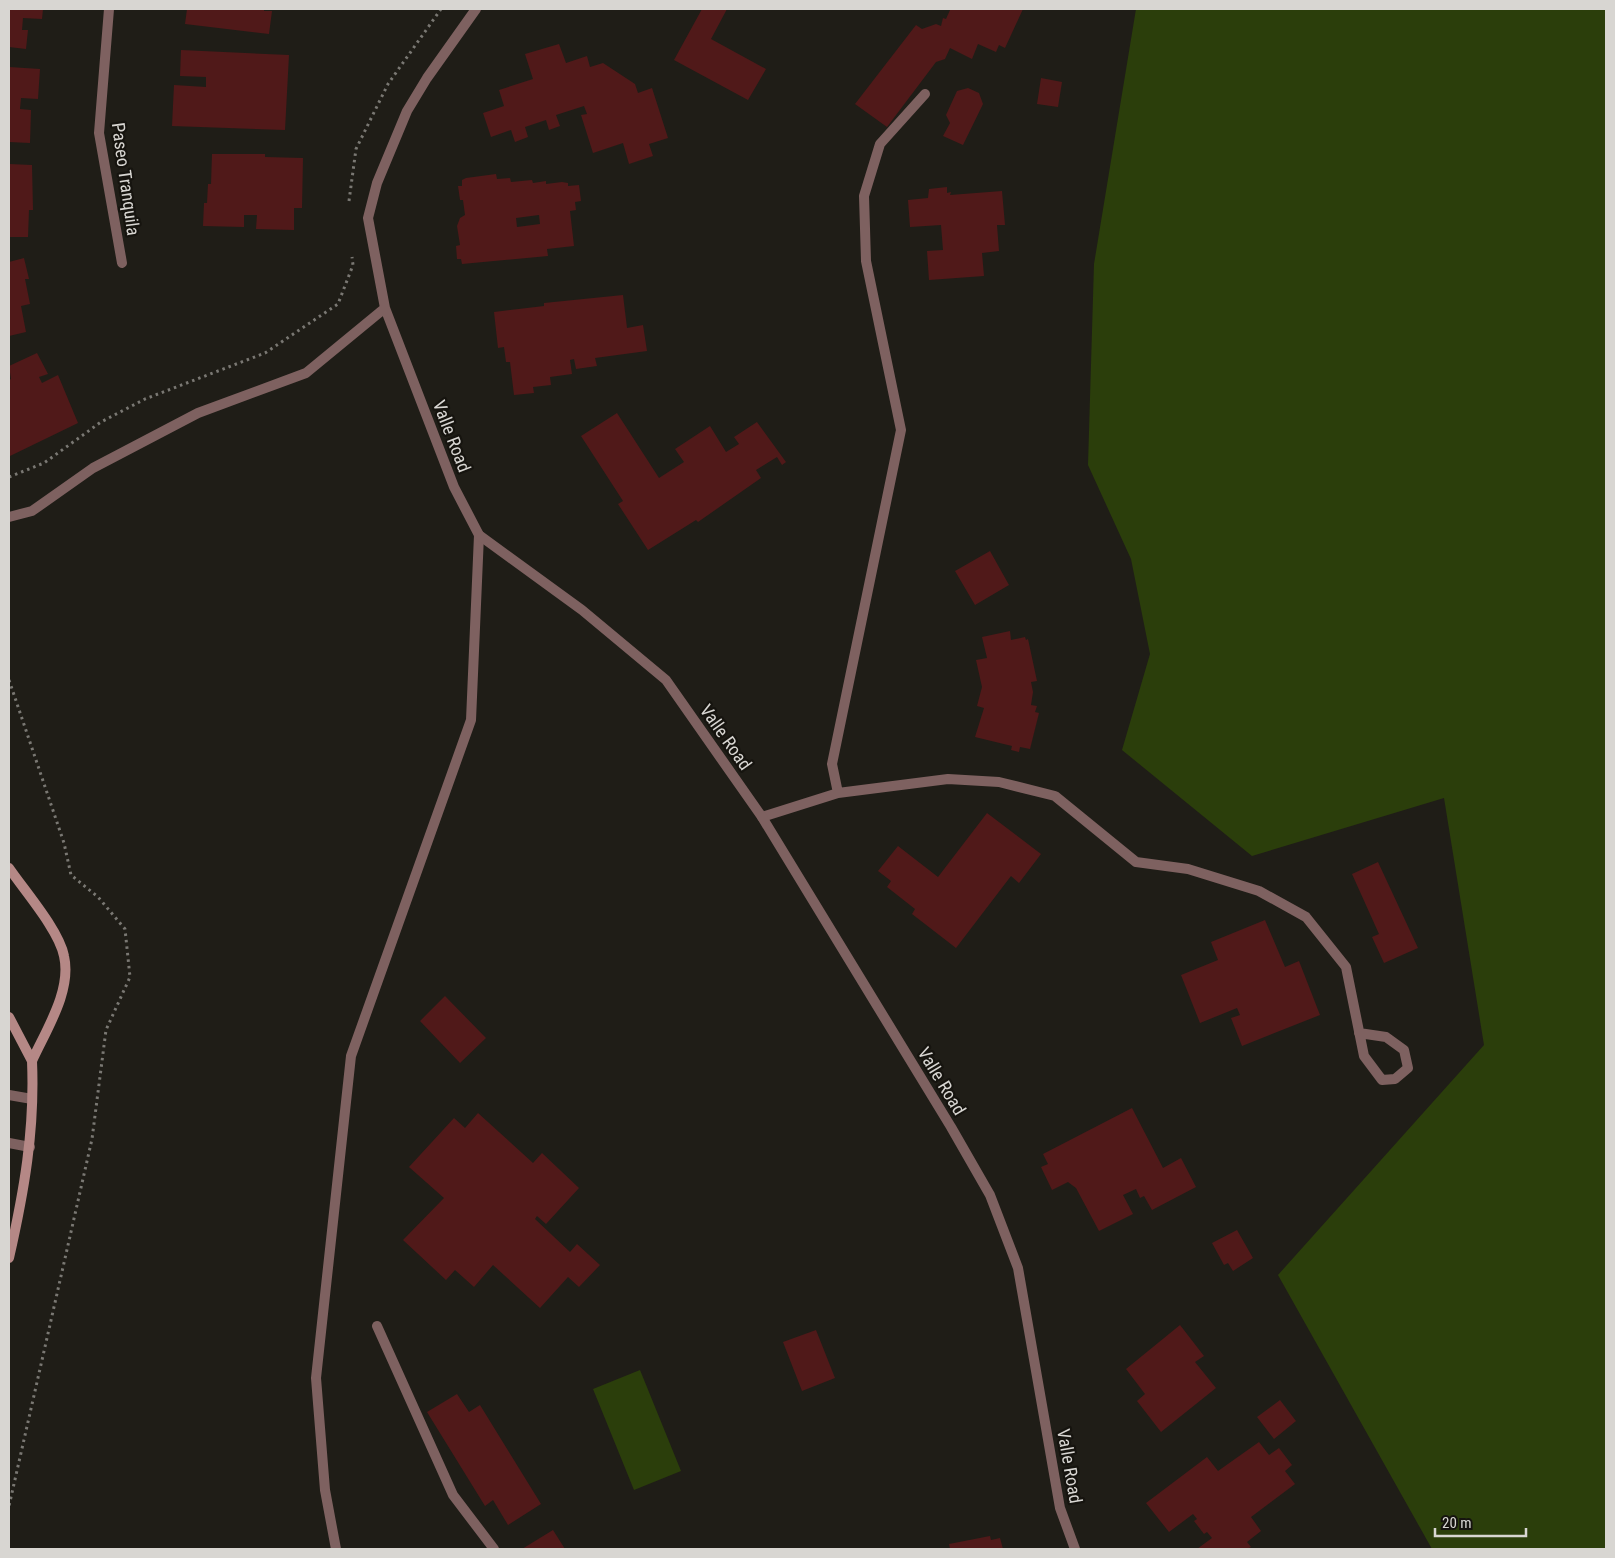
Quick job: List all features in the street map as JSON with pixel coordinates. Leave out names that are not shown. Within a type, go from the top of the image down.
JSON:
[{"type":"street","name":"Paseo Tranquila","points":[[109,9],[99,133],[122,263]]},
{"type":"street","name":"Valle Road","points":[[476,9],[427,78],[407,111],[377,183],[368,218],[385,308],[454,487],[479,535],[582,610],[666,680],[762,817],[951,1127],[990,1195],[1018,1268],[1060,1508],[1074,1549]]},
{"type":"street","points":[[838,793],[832,764],[901,430],[866,261],[864,196],[880,144],[925,94]]},
{"type":"street","points":[[9,517],[32,511],[93,468],[198,413],[306,373],[385,308]]},
{"type":"street","points":[[336,1549],[325,1490],[316,1378],[351,1056],[472,720],[479,535]]},
{"type":"street","points":[[762,817],[838,793],[948,779],[999,782],[1055,796],[1136,862],[1188,868],[1259,891],[1306,917],[1346,968],[1359,1033],[1364,1056],[1382,1080],[1395,1079],[1408,1068],[1404,1050],[1386,1037],[1359,1033]]},
{"type":"street","points":[[9,868],[52,930],[64,954],[66,971],[63,989],[32,1061],[30,1147],[25,1184],[9,1258]]},
{"type":"street","points":[[9,1017],[32,1061]]},
{"type":"street","points":[[9,1095],[32,1099]]},
{"type":"street","points":[[9,1143],[30,1147]]},
{"type":"street","points":[[377,1326],[453,1494],[494,1549]]},
{"type":"path","points":[[347,209],[356,149],[388,84],[441,9]]},
{"type":"path","points":[[9,477],[44,463],[101,422],[145,399],[265,353],[338,304],[353,265],[352,255]]},
{"type":"path","points":[[9,680],[64,843],[71,875],[98,897],[125,929],[130,977],[106,1030],[92,1139],[9,1506]]},
{"type":"green space","points":[[1136,9],[1606,9],[1606,1549],[1432,1549],[1278,1275],[1484,1045],[1444,798],[1252,856],[1122,750],[1150,654],[1131,559],[1088,465],[1094,264]]},
{"type":"green space","points":[[640,1370],[681,1471],[634,1490],[593,1389]]},
{"type":"building","points":[[9,9],[43,9],[42,19],[23,18],[22,30],[28,30],[26,49],[9,47]]},
{"type":"building","points":[[187,9],[264,9],[264,11],[272,11],[269,34],[185,24]]},
{"type":"building","points":[[702,9],[727,9],[711,39],[766,69],[748,100],[674,60]]},
{"type":"building","points":[[947,9],[1023,9],[1005,48],[999,45],[996,52],[978,44],[972,59],[950,48],[945,59],[936,62],[887,127],[855,104],[916,25],[922,29],[936,24],[941,26],[943,18],[946,19],[950,10]]},
{"type":"building","points":[[559,44],[566,63],[587,56],[590,67],[603,63],[635,84],[638,93],[652,88],[668,138],[649,144],[653,156],[629,164],[623,143],[593,153],[581,115],[587,114],[584,106],[556,115],[560,126],[549,130],[546,120],[525,127],[528,137],[515,142],[511,130],[491,137],[483,113],[504,106],[499,90],[533,79],[525,54]]},
{"type":"building","points":[[181,50],[289,55],[285,130],[172,126],[174,85],[206,87],[206,77],[180,76]]},
{"type":"building","points":[[9,67],[40,69],[38,99],[21,98],[20,109],[31,110],[30,143],[9,142]]},
{"type":"building","points":[[1041,78],[1062,82],[1058,107],[1037,104]]},
{"type":"building","points":[[968,88],[979,93],[983,104],[963,145],[943,136],[950,123],[946,115],[957,91]]},
{"type":"building","points":[[212,154],[265,154],[265,157],[303,158],[302,208],[294,208],[294,230],[256,229],[257,215],[244,215],[244,227],[203,226],[204,203],[207,203],[208,184],[211,184]]},
{"type":"building","points":[[9,164],[32,165],[33,210],[29,210],[28,237],[9,237]]},
{"type":"building","points":[[496,174],[497,179],[510,178],[511,182],[532,180],[533,183],[546,181],[546,184],[562,182],[568,183],[568,186],[579,185],[581,201],[575,202],[576,210],[570,211],[574,246],[547,249],[548,256],[462,264],[461,259],[457,259],[456,246],[460,245],[457,226],[460,218],[465,215],[463,200],[460,200],[458,186],[462,186],[462,180]],"holes":[[[539,215],[540,224],[517,227],[516,218]]]},
{"type":"building","points":[[947,187],[947,193],[951,192],[950,195],[1002,191],[1005,225],[997,225],[999,251],[982,253],[984,276],[929,280],[927,251],[943,250],[941,225],[910,227],[908,200],[928,198],[929,189]]},
{"type":"building","points":[[24,258],[29,279],[25,279],[30,304],[21,306],[26,332],[9,336],[9,262]]},
{"type":"building","points":[[623,295],[627,328],[643,325],[647,351],[595,358],[597,366],[576,369],[574,359],[570,360],[572,374],[550,377],[551,385],[533,387],[534,393],[514,395],[510,362],[506,362],[504,347],[498,348],[494,312],[544,306],[544,303]]},
{"type":"building","points":[[37,353],[48,374],[39,377],[42,383],[58,375],[78,423],[10,456],[9,380],[11,379],[9,366]]},
{"type":"building","points":[[617,413],[659,478],[684,462],[675,449],[710,426],[726,452],[739,444],[734,437],[757,422],[786,462],[782,465],[777,457],[756,470],[761,478],[698,522],[696,520],[648,550],[618,504],[623,501],[581,436]]},
{"type":"building","points":[[990,551],[1009,585],[975,605],[955,571]]},
{"type":"building","points":[[1010,631],[1011,640],[1025,637],[1026,640],[1028,639],[1037,681],[1031,682],[1033,692],[1031,705],[1037,706],[1035,712],[1039,713],[1030,749],[1020,747],[1019,752],[1011,750],[1012,746],[975,737],[984,708],[977,706],[982,687],[976,660],[987,658],[982,637]]},
{"type":"building","points":[[987,813],[1041,854],[1019,883],[1011,876],[956,948],[912,914],[915,909],[887,887],[891,881],[878,871],[898,846],[938,877]]},
{"type":"building","points":[[1378,862],[1418,948],[1384,963],[1372,937],[1379,934],[1352,874]]},
{"type":"building","points":[[1265,920],[1285,967],[1299,961],[1320,1015],[1242,1046],[1231,1018],[1240,1015],[1237,1008],[1200,1023],[1181,975],[1218,960],[1211,942]]},
{"type":"building","points":[[445,996],[486,1038],[460,1063],[420,1021]]},
{"type":"building","points":[[1132,1108],[1163,1168],[1181,1158],[1196,1187],[1152,1210],[1144,1196],[1140,1198],[1136,1189],[1123,1195],[1133,1214],[1099,1231],[1076,1188],[1068,1182],[1052,1190],[1041,1167],[1048,1164],[1043,1154]]},
{"type":"building","points":[[478,1113],[533,1163],[542,1153],[579,1188],[546,1224],[537,1216],[535,1219],[570,1252],[577,1244],[600,1265],[579,1287],[568,1277],[540,1308],[493,1265],[474,1287],[455,1270],[446,1280],[403,1240],[444,1198],[409,1167],[454,1118],[465,1128]]},
{"type":"building","points":[[1237,1230],[1253,1258],[1233,1271],[1228,1263],[1224,1265],[1212,1243]]},
{"type":"building","points":[[1180,1325],[1204,1356],[1195,1362],[1216,1388],[1161,1432],[1137,1401],[1145,1394],[1126,1369]]},
{"type":"building","points":[[816,1330],[835,1378],[802,1391],[783,1342]]},
{"type":"building","points":[[457,1394],[469,1412],[480,1405],[541,1504],[508,1525],[493,1500],[485,1506],[427,1412]]},
{"type":"building","points":[[1280,1400],[1296,1421],[1274,1439],[1257,1417]]},
{"type":"building","points":[[1259,1442],[1269,1455],[1279,1448],[1292,1465],[1285,1471],[1295,1484],[1251,1517],[1261,1531],[1247,1542],[1251,1547],[1247,1549],[1197,1549],[1212,1538],[1207,1532],[1204,1534],[1194,1521],[1197,1519],[1193,1514],[1169,1532],[1146,1503],[1207,1457],[1218,1471]]},
{"type":"building","points":[[553,1530],[565,1549],[522,1549]]},
{"type":"building","points":[[990,1536],[991,1540],[1000,1538],[1003,1549],[950,1549],[949,1544]]}]
